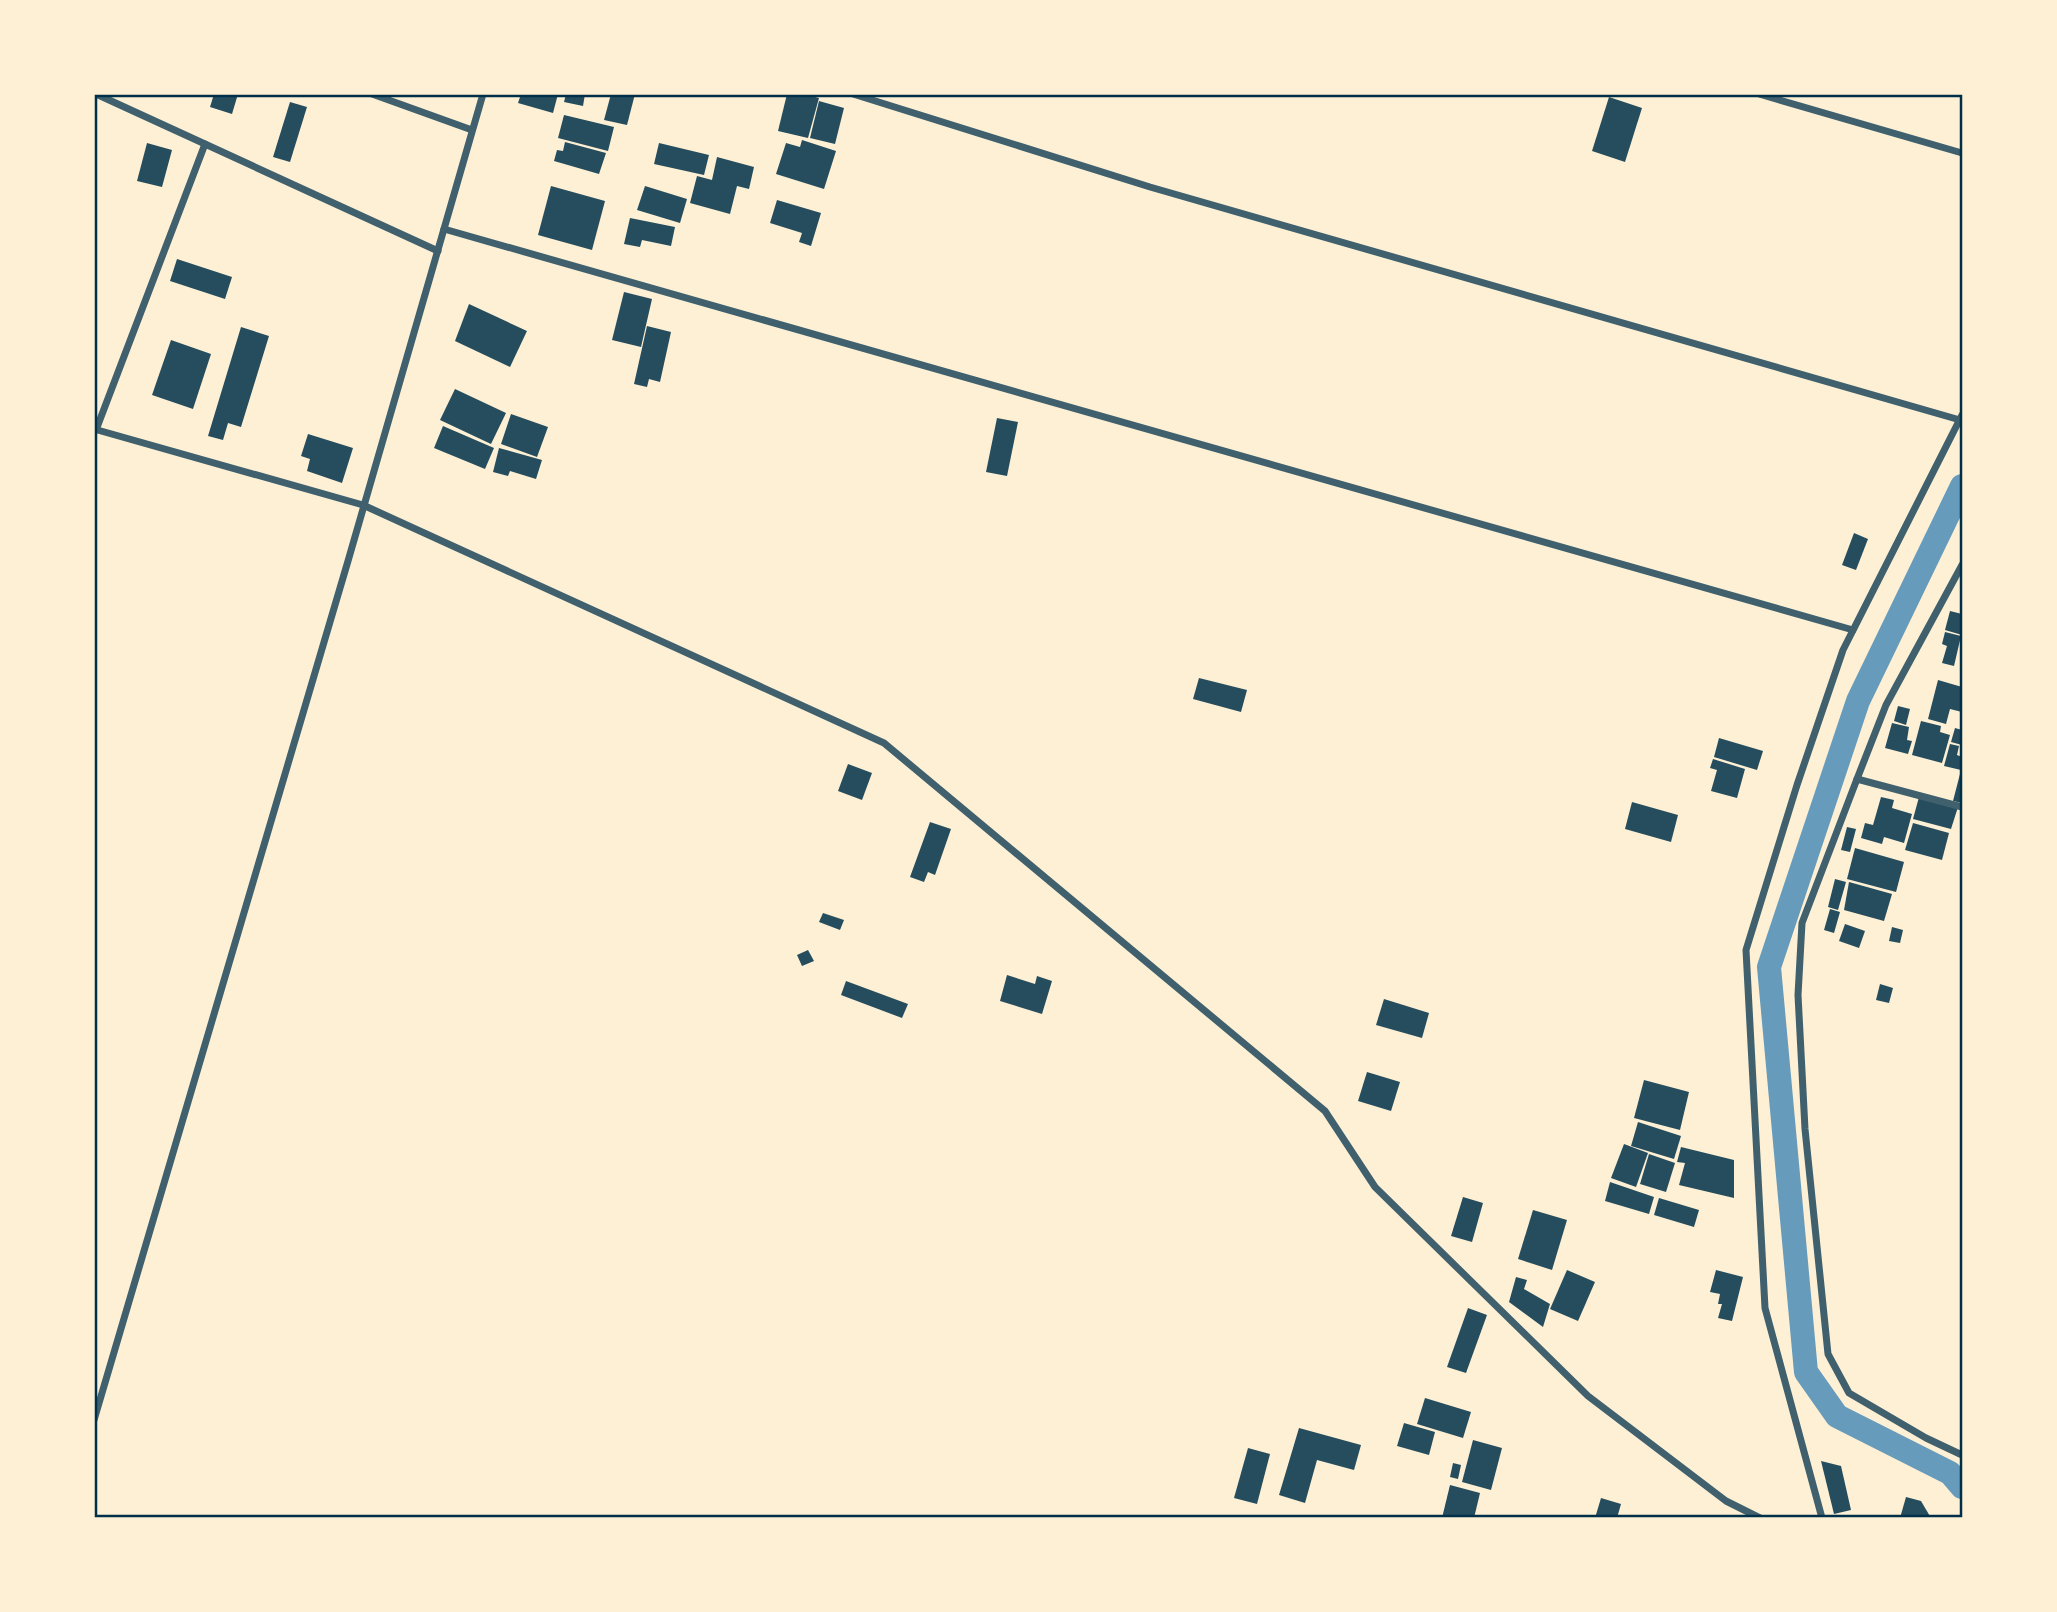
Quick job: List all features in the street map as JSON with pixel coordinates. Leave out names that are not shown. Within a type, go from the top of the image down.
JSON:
[{"type":"street","points":[[96,94],[438,251]]},
{"type":"street","points":[[372,94],[472,130]]},
{"type":"street","points":[[94,1420],[348,561],[482,94]]},
{"type":"street","points":[[853,94],[1150,187],[1961,417],[1843,650],[1797,785],[1746,950],[1765,1308],[1822,1517]]},
{"type":"street","points":[[1759,94],[1962,153]]},
{"type":"street","points":[[205,144],[95,429],[363,505],[884,743],[1325,1111],[1376,1187],[1588,1395],[1726,1501],[1760,1517]]},
{"type":"street","points":[[444,229],[1853,630]]},
{"type":"street","points":[[1962,565],[1886,705],[1802,923],[1798,995],[1805,1129],[1829,1354],[1849,1393],[1926,1438],[1962,1455]]},
{"type":"street","points":[[1857,779],[1962,807]]},
{"type":"building","points":[[214,94],[238,94],[232,114],[210,107]]},
{"type":"building","points":[[521,94],[558,94],[553,113],[518,103]]},
{"type":"building","points":[[566,94],[585,94],[583,106],[564,102]]},
{"type":"building","points":[[611,94],[635,94],[627,125],[604,120]]},
{"type":"building","points":[[787,94],[804,94],[819,98],[808,138],[778,131]]},
{"type":"building","points":[[1609,97],[1642,108],[1625,162],[1592,151]]},
{"type":"building","points":[[819,101],[844,108],[835,144],[810,138]]},
{"type":"building","points":[[290,102],[307,107],[290,162],[273,157]]},
{"type":"building","points":[[564,115],[614,127],[608,151],[558,138]]},
{"type":"building","points":[[802,140],[836,151],[824,189],[776,174],[786,143],[800,147]]},
{"type":"building","points":[[565,142],[606,153],[599,174],[554,161],[557,150],[563,151]]},
{"type":"building","points":[[147,143],[172,150],[162,187],[137,181]]},
{"type":"building","points":[[659,143],[709,155],[704,175],[654,164]]},
{"type":"building","points":[[717,157],[754,167],[749,189],[737,186],[730,214],[690,203],[697,176],[712,180]]},
{"type":"building","points":[[551,186],[605,201],[592,250],[538,235]]},
{"type":"building","points":[[645,186],[687,199],[680,223],[637,210]]},
{"type":"building","points":[[777,200],[821,213],[811,246],[799,242],[802,233],[770,223]]},
{"type":"building","points":[[630,218],[675,227],[671,246],[642,240],[640,247],[624,244]]},
{"type":"building","points":[[177,259],[232,277],[225,299],[170,281]]},
{"type":"building","points":[[624,292],[652,299],[641,347],[612,340]]},
{"type":"building","points":[[469,304],[527,331],[510,367],[455,341]]},
{"type":"building","points":[[647,326],[671,332],[660,382],[649,379],[647,387],[634,384]]},
{"type":"building","points":[[241,327],[269,336],[241,427],[228,423],[223,440],[208,436]]},
{"type":"building","points":[[171,340],[211,354],[193,409],[152,395]]},
{"type":"building","points":[[455,389],[506,413],[491,444],[440,420]]},
{"type":"building","points":[[511,414],[548,427],[537,457],[501,444]]},
{"type":"building","points":[[997,418],[1018,422],[1007,476],[986,472]]},
{"type":"building","points":[[443,426],[494,448],[485,469],[434,448]]},
{"type":"building","points":[[308,434],[353,448],[342,483],[307,471],[310,459],[301,456]]},
{"type":"building","points":[[499,448],[542,460],[536,479],[510,471],[508,476],[493,472]]},
{"type":"building","points":[[1854,533],[1868,539],[1856,570],[1842,565]]},
{"type":"building","points":[[1950,611],[1962,614],[1962,635],[1945,630]]},
{"type":"building","points":[[1945,632],[1961,636],[1954,666],[1942,663],[1947,646],[1942,644]]},
{"type":"building","points":[[1199,678],[1247,690],[1241,712],[1193,699]]},
{"type":"building","points":[[1938,680],[1962,687],[1962,712],[1950,709],[1946,724],[1928,719]]},
{"type":"building","points":[[1898,706],[1910,709],[1906,725],[1894,721]]},
{"type":"building","points":[[1921,721],[1941,726],[1940,732],[1950,735],[1942,763],[1912,755]]},
{"type":"building","points":[[1892,723],[1909,727],[1907,740],[1912,741],[1908,754],[1885,748]]},
{"type":"building","points":[[1955,728],[1962,730],[1962,745],[1951,742]]},
{"type":"building","points":[[1719,738],[1763,751],[1757,770],[1714,757]]},
{"type":"building","points":[[1950,744],[1959,746],[1957,755],[1962,757],[1962,803],[1953,801],[1961,770],[1944,766]]},
{"type":"building","points":[[1713,759],[1745,769],[1737,798],[1711,791],[1717,770],[1710,768]]},
{"type":"building","points":[[848,764],[872,773],[862,800],[838,791]]},
{"type":"building","points":[[1881,797],[1894,800],[1892,808],[1912,814],[1904,843],[1884,837],[1882,844],[1861,838],[1865,823],[1873,825]]},
{"type":"building","points":[[1919,797],[1958,807],[1951,829],[1913,819]]},
{"type":"building","points":[[1632,802],[1678,815],[1671,842],[1625,829]]},
{"type":"building","points":[[930,822],[951,829],[935,875],[928,872],[924,882],[910,877]]},
{"type":"building","points":[[1913,823],[1949,833],[1942,860],[1905,850]]},
{"type":"building","points":[[1847,827],[1856,829],[1850,852],[1841,850]]},
{"type":"building","points":[[1855,848],[1904,862],[1896,892],[1847,879]]},
{"type":"building","points":[[1835,879],[1846,882],[1838,910],[1828,907]]},
{"type":"building","points":[[1849,882],[1892,894],[1884,921],[1844,910]]},
{"type":"building","points":[[1830,909],[1840,912],[1834,933],[1824,930]]},
{"type":"building","points":[[823,913],[844,920],[840,930],[819,922]]},
{"type":"building","points":[[1845,924],[1865,931],[1859,948],[1839,941]]},
{"type":"building","points":[[1892,927],[1903,930],[1900,943],[1889,941]]},
{"type":"building","points":[[808,950],[814,961],[802,966],[797,955]]},
{"type":"building","points":[[1007,975],[1035,984],[1037,976],[1052,981],[1042,1014],[1000,1001]]},
{"type":"building","points":[[846,981],[908,1004],[902,1018],[841,995]]},
{"type":"building","points":[[1880,984],[1893,988],[1889,1003],[1876,1000]]},
{"type":"building","points":[[1384,999],[1429,1013],[1422,1038],[1376,1025]]},
{"type":"building","points":[[1367,1072],[1400,1082],[1391,1111],[1358,1101]]},
{"type":"building","points":[[1644,1080],[1689,1092],[1680,1130],[1634,1118]]},
{"type":"building","points":[[1638,1122],[1681,1136],[1674,1159],[1631,1146]]},
{"type":"building","points":[[1624,1144],[1648,1153],[1636,1187],[1611,1178]]},
{"type":"building","points":[[1681,1147],[1734,1160],[1734,1198],[1679,1185],[1685,1163],[1677,1162]]},
{"type":"building","points":[[1649,1154],[1675,1163],[1666,1192],[1640,1184]]},
{"type":"building","points":[[1610,1182],[1654,1197],[1649,1214],[1605,1201]]},
{"type":"building","points":[[1463,1197],[1483,1203],[1472,1242],[1451,1236]]},
{"type":"building","points":[[1659,1198],[1699,1210],[1694,1227],[1654,1215]]},
{"type":"building","points":[[1533,1210],[1567,1220],[1552,1270],[1518,1259]]},
{"type":"building","points":[[1567,1270],[1595,1282],[1578,1321],[1550,1309]]},
{"type":"building","points":[[1716,1270],[1743,1277],[1732,1321],[1718,1318],[1722,1304],[1718,1304],[1720,1294],[1710,1292]]},
{"type":"building","points":[[1516,1277],[1527,1280],[1524,1289],[1550,1304],[1543,1327],[1509,1302]]},
{"type":"building","points":[[1468,1308],[1487,1315],[1466,1373],[1447,1367]]},
{"type":"building","points":[[1425,1398],[1471,1412],[1463,1438],[1417,1424]]},
{"type":"building","points":[[1404,1423],[1435,1432],[1429,1455],[1397,1446]]},
{"type":"building","points":[[1299,1428],[1361,1445],[1354,1470],[1317,1460],[1305,1503],[1279,1495]]},
{"type":"building","points":[[1473,1440],[1502,1448],[1491,1490],[1462,1482]]},
{"type":"building","points":[[1248,1448],[1270,1454],[1257,1504],[1234,1498]]},
{"type":"building","points":[[1821,1461],[1841,1466],[1851,1510],[1834,1514]]},
{"type":"building","points":[[1453,1463],[1461,1465],[1458,1479],[1450,1477]]},
{"type":"building","points":[[1450,1485],[1480,1493],[1474,1518],[1442,1518]]},
{"type":"building","points":[[1906,1497],[1921,1501],[1931,1518],[1900,1518]]},
{"type":"building","points":[[1601,1498],[1621,1504],[1617,1518],[1595,1518]]},
{"type":"waterway","points":[[1962,486],[1858,701],[1769,967],[1806,1372],[1837,1416],[1950,1473],[1962,1487]]}]
